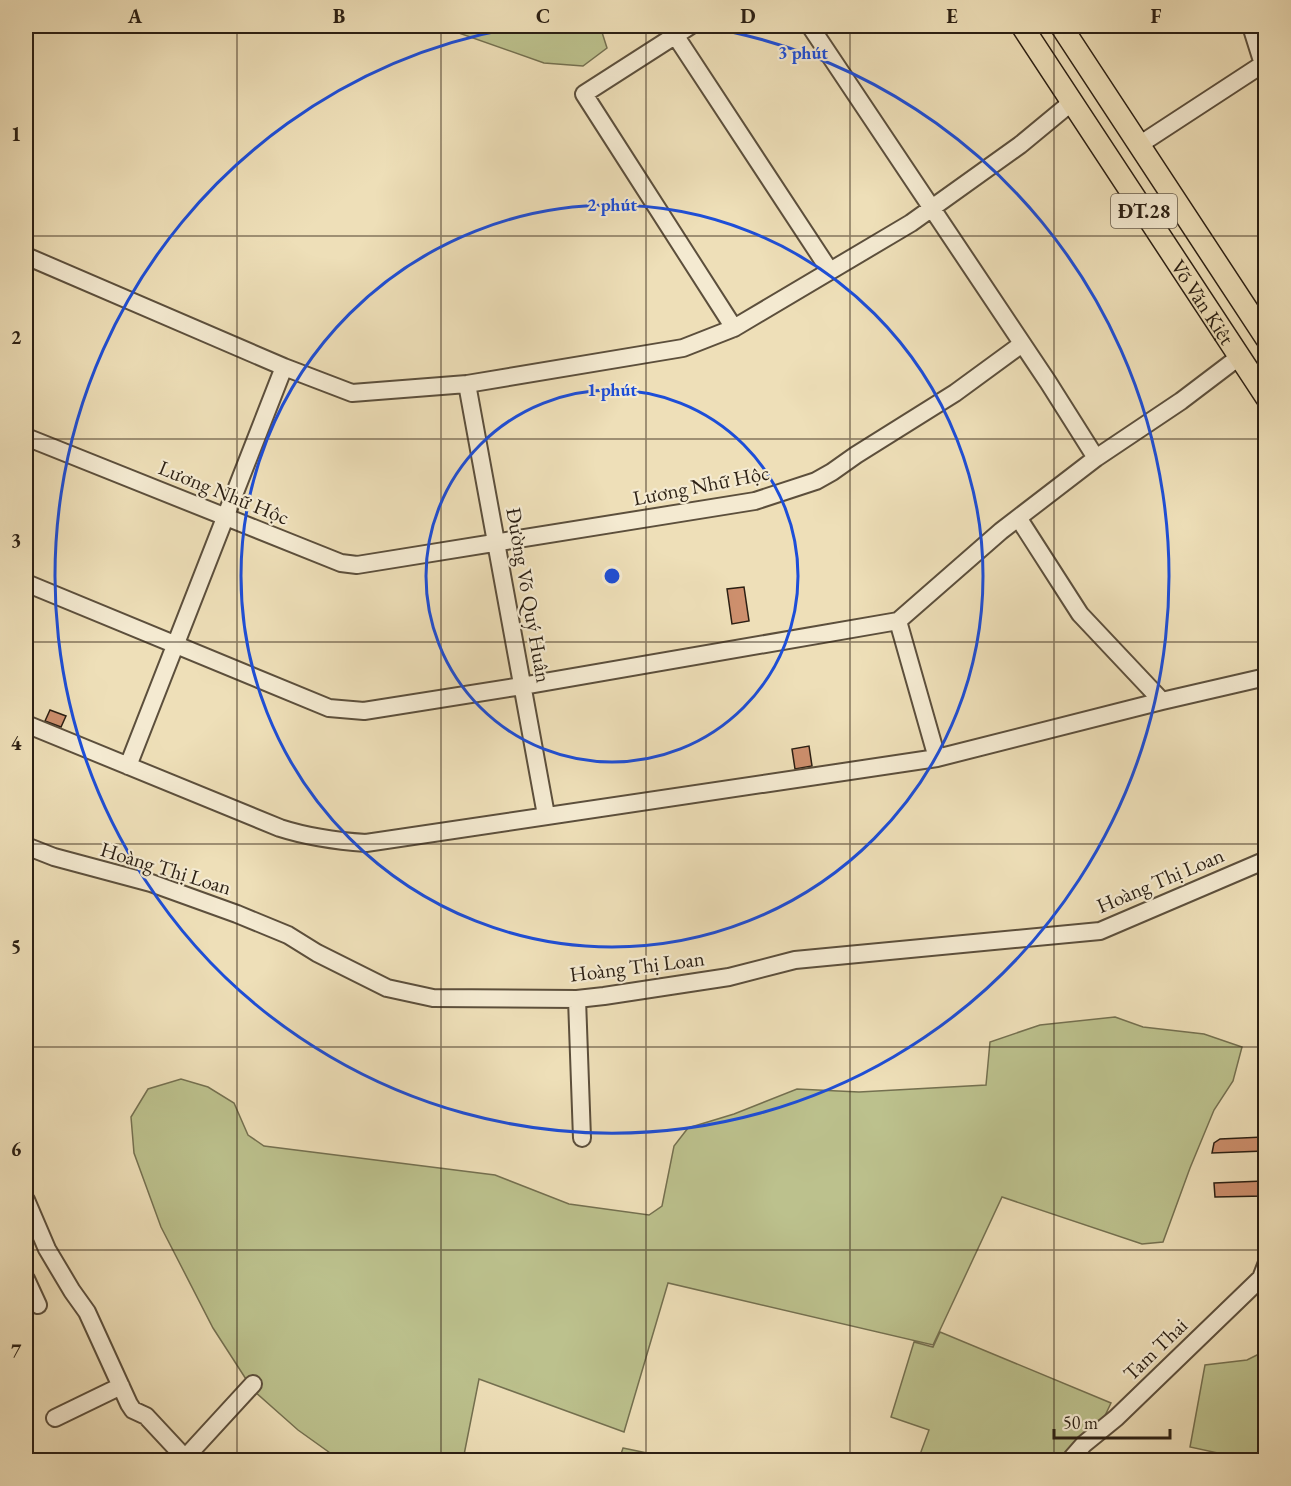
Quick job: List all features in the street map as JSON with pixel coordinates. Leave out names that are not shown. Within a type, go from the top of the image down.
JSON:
[{"type":"main road","name":"Võ Văn Kiệt","points":[[1022,26],[1266,397]]},
{"type":"main road","name":"Võ Văn Kiệt","points":[[1061,26],[1266,338]]},
{"type":"street","points":[[690,26],[584,94],[734,328]]},
{"type":"street","points":[[810,26],[1096,458]]},
{"type":"street","points":[[1139,145],[1263,64],[1251,26]]},
{"type":"street","points":[[675,35],[830,271]]},
{"type":"street","points":[[26,256],[284,367],[352,393],[467,384],[683,348],[734,328],[911,224],[1020,145],[1072,102]]},
{"type":"street","name":"Lương Nhữ Hộc","points":[[26,437],[341,563],[357,565],[755,501],[816,481],[956,393],[1022,344]]},
{"type":"street","points":[[26,583],[329,708],[364,711],[898,621],[1001,531],[1096,458],[1181,401],[1239,357]]},
{"type":"street","points":[[128,766],[284,367]]},
{"type":"street","name":"Đường Võ Quý Huân","points":[[467,384],[546,815]]},
{"type":"street","points":[[1018,519],[1080,614],[1162,700]]},
{"type":"street","points":[[898,621],[937,758]]},
{"type":"street","points":[[26,724],[280,828],[333,841],[366,843],[937,758],[1162,700],[1266,677]]},
{"type":"street","name":"Hoàng Thị Loan","points":[[26,846],[54,857],[151,883],[237,914],[288,935],[325,958],[387,988],[433,998],[577,999],[729,977],[795,960],[1100,931],[1266,860]]},
{"type":"street","points":[[577,999],[582,1138]]},
{"type":"street","points":[[26,1200],[47,1249],[87,1312],[133,1410],[146,1416],[186,1459],[253,1384]]},
{"type":"street","name":"Tam Thai","points":[[1070,1461],[1084,1444],[1116,1418],[1264,1273]]},
{"type":"street","points":[[26,1279],[38,1305]]},
{"type":"street","points":[[56,1418],[121,1386]]},
{"type":"green space","points":[[439,26],[600,26],[607,48],[583,66],[544,63]]},
{"type":"green space","points":[[1115,1017],[1143,1027],[1204,1034],[1242,1047],[1233,1081],[1214,1110],[1163,1242],[1142,1244],[1002,1197],[933,1345],[668,1283],[624,1432],[479,1379],[463,1460],[340,1460],[298,1430],[253,1390],[213,1328],[161,1227],[134,1153],[131,1117],[148,1089],[181,1079],[208,1087],[234,1103],[248,1135],[264,1146],[495,1175],[569,1204],[649,1215],[662,1206],[674,1146],[688,1128],[734,1114],[797,1089],[859,1092],[986,1085],[990,1042],[1040,1025]]},
{"type":"green space","points":[[940,1332],[1111,1403],[1102,1422],[1062,1460],[918,1460],[929,1430],[891,1417],[914,1342],[933,1347]]},
{"type":"green space","points":[[1265,1351],[1265,1460],[1250,1460],[1190,1447],[1205,1365],[1247,1360]]},
{"type":"green space","points":[[623,1448],[681,1460],[619,1460]]},
{"type":"building","points":[[744,587],[749,621],[732,624],[727,589]]},
{"type":"building","points":[[50,710],[66,716],[61,727],[45,721]]},
{"type":"building","points":[[809,746],[812,766],[795,769],[792,749]]},
{"type":"building","points":[[1263,1137],[1264,1151],[1212,1153],[1214,1143],[1220,1139]]},
{"type":"building","points":[[1263,1181],[1264,1196],[1215,1197],[1214,1183]]}]
